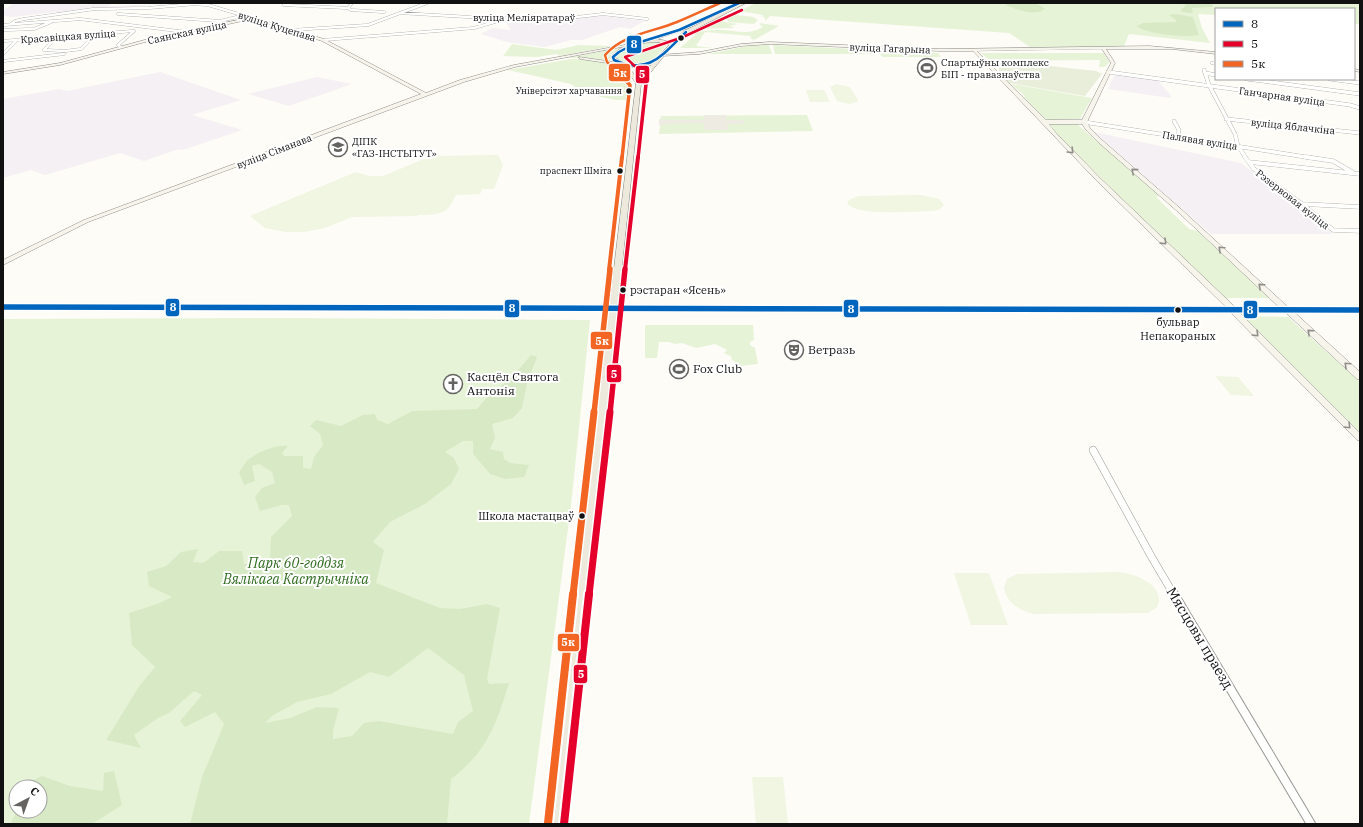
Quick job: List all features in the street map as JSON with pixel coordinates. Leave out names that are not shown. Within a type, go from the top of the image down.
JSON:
[{"type":"main road","points":[[638,83],[629,70],[614,60],[614,55],[630,46],[688,27],[739,3]]},
{"type":"main road","points":[[556,824],[638,83],[672,44],[695,26],[744,3]]},
{"type":"main road","name":"вуліца Куцепава","points":[[252,18],[323,40],[426,95]]},
{"type":"main road","name":"Саянская вуліца","points":[[3,73],[60,64],[121,47],[252,18]]},
{"type":"main road","points":[[648,40],[661,40],[672,44]]},
{"type":"main road","name":"вуліца Гагарына","points":[[661,55],[700,53],[741,45],[770,43],[900,49],[975,50],[1161,48],[1215,53]]},
{"type":"main road","name":"вуліца Сіманава","points":[[3,263],[59,234],[93,219],[489,72],[630,46]]},
{"type":"main road","points":[[1104,49],[1113,63],[1084,122],[1088,129],[1100,142],[1179,210],[1360,377]]},
{"type":"main road","points":[[666,50],[684,54]]},
{"type":"main road","points":[[975,50],[1098,179],[1185,262],[1231,310],[1360,438]]},
{"type":"main road","name":"вуліца Сіманава","points":[[553,60],[588,59],[621,64]]},
{"type":"main road","points":[[621,64],[642,65],[656,61]]},
{"type":"main road","name":"Палявая вуліца","points":[[1045,122],[1084,122]]},
{"type":"main road","points":[[3,307],[1360,310]]},
{"type":"street","points":[[348,8],[352,3]]},
{"type":"street","points":[[292,30],[368,25],[427,3]]},
{"type":"street","points":[[11,24],[15,21],[24,19],[94,9],[148,8],[195,4]]},
{"type":"street","name":"вуліца Куцепава","points":[[92,7],[195,4],[208,5],[252,18]]},
{"type":"street","points":[[284,5],[348,8],[351,10],[384,12],[395,15]]},
{"type":"street","points":[[382,7],[381,9],[384,12]]},
{"type":"street","name":"вуліца Меліяратараў","points":[[400,13],[469,17],[569,18],[604,14],[647,19]]},
{"type":"street","points":[[118,14],[220,21],[243,16]]},
{"type":"street","points":[[108,21],[131,14]]},
{"type":"street","points":[[323,40],[474,28],[513,17]]},
{"type":"street","points":[[3,25],[80,19],[108,21],[186,32]]},
{"type":"street","points":[[3,30],[38,28],[51,22]]},
{"type":"street","name":"Саянская вуліца","points":[[121,47],[118,45],[133,31],[143,27]]},
{"type":"street","name":"Красавіцкая вуліца","points":[[3,41],[133,31]]},
{"type":"street","points":[[3,61],[83,48],[96,34]]},
{"type":"street","points":[[57,37],[44,50],[65,52]]},
{"type":"street","points":[[3,54],[18,40]]},
{"type":"street","points":[[60,64],[65,52]]},
{"type":"street","name":"Ганчарная вуліца","points":[[1108,72],[1350,105],[1360,108]]},
{"type":"street","name":"Рэзервовая вуліца","points":[[1215,75],[1205,72],[1209,85],[1235,134],[1238,146],[1254,169],[1302,204],[1333,230],[1360,231]]},
{"type":"street","points":[[1255,80],[1360,94]]},
{"type":"street","points":[[1338,80],[1360,83]]},
{"type":"street","name":"вуліца Яблачкіна","points":[[1226,119],[1360,133]]},
{"type":"street","points":[[1174,121],[1178,130],[1178,137]]},
{"type":"street","name":"Палявая вуліца","points":[[1084,122],[1336,162],[1352,172]]},
{"type":"street","points":[[1249,162],[1360,174]]},
{"type":"street","points":[[1302,204],[1360,207]]},
{"type":"street","name":"Мясцовы праезд","points":[[1093,450],[1151,556],[1311,824]]},
{"type":"shaded area","points":[[15,3],[81,3],[79,5],[113,3],[109,6],[169,4],[90,9],[57,14],[55,12],[12,17],[3,16],[3,10]]},
{"type":"shaded area","points":[[604,16],[645,21],[630,29],[620,27],[582,40],[571,40],[545,47],[507,42],[481,34],[492,28],[511,30],[504,20],[508,19]]},
{"type":"shaded area","points":[[160,72],[241,100],[192,115],[242,130],[183,150],[179,149],[144,161],[120,153],[45,175],[31,170],[3,178],[3,99],[59,89],[67,91]]},
{"type":"shaded area","points":[[1115,74],[1158,80],[1171,96],[1170,98],[1108,89]]},
{"type":"shaded area","points":[[317,77],[352,84],[289,106],[248,94]]},
{"type":"shaded area","points":[[704,115],[726,115],[727,120],[743,120],[744,124],[727,124],[728,130],[705,130],[704,123],[659,125],[659,119],[704,120]]},
{"type":"shaded area","points":[[1094,132],[1241,163],[1333,234],[1211,234]]},
{"type":"green space","points":[[756,3],[1360,3],[1360,24],[1355,24],[1355,8],[1215,8],[1215,15],[1198,14],[1202,28],[1210,43],[1129,34],[1124,46],[1033,49],[1009,33],[770,16],[765,21],[765,18],[762,16],[763,15],[740,11]]},
{"type":"green space","points":[[1010,3],[1033,4],[1042,6],[1045,9],[1036,12],[1025,12],[1005,5]]},
{"type":"green space","points":[[1180,3],[1212,3],[1213,7],[1192,8],[1193,13],[1188,13],[1180,11],[1186,5]]},
{"type":"green space","points":[[730,14],[753,17],[758,20],[754,24],[729,22],[724,16]]},
{"type":"green space","points":[[1176,14],[1193,17],[1199,35],[1167,35],[1142,29],[1137,26],[1143,23],[1176,22],[1176,20],[1169,15]]},
{"type":"green space","points":[[720,17],[724,22],[738,24],[729,26],[734,27],[732,28],[698,29]]},
{"type":"green space","points":[[759,24],[779,26],[754,40],[750,38],[751,36],[705,32],[696,46],[713,48],[680,48],[694,36],[696,32],[722,30],[751,32],[763,27]]},
{"type":"green space","points":[[647,42],[665,43],[667,45],[650,63],[630,65],[616,60],[616,57],[620,52],[630,47]]},
{"type":"green space","points":[[512,44],[556,50],[579,45],[613,46],[560,56],[557,54],[537,57],[503,56]]},
{"type":"green space","points":[[752,45],[769,45],[772,54],[708,54]]},
{"type":"green space","points":[[773,45],[938,53],[941,57],[883,57],[880,54],[775,54]]},
{"type":"green space","points":[[620,48],[611,54],[610,61],[587,58],[567,58]]},
{"type":"green space","points":[[981,53],[1104,53],[1109,62],[1105,66],[1099,67],[1100,60],[990,61]]},
{"type":"green space","points":[[571,59],[604,61],[620,66],[626,70],[630,75],[631,81],[629,100],[616,100],[583,93],[571,84],[508,70]]},
{"type":"green space","points":[[1014,62],[1096,71],[1102,74],[1085,96],[1009,83],[999,72],[999,63]]},
{"type":"green space","points":[[836,84],[850,87],[858,100],[857,102],[849,104],[837,101],[830,87]]},
{"type":"green space","points":[[1011,84],[1092,98],[1080,119],[1049,120],[1044,118],[1024,97],[1025,96]]},
{"type":"green space","points":[[806,90],[824,90],[830,102],[810,102]]},
{"type":"green space","points":[[807,115],[813,131],[659,134],[661,116]]},
{"type":"green space","points":[[1050,124],[1077,124],[1160,196],[1156,197],[1189,229],[1197,231],[1271,298],[1223,298],[1048,126]]},
{"type":"green space","points":[[498,155],[503,165],[494,189],[482,189],[480,194],[456,195],[451,205],[445,211],[437,214],[416,216],[352,217],[325,228],[304,232],[286,232],[265,228],[250,216],[356,172],[369,176],[383,176],[431,156]]},
{"type":"green space","points":[[921,195],[939,199],[944,205],[940,209],[933,211],[874,212],[853,207],[847,203],[849,200],[859,196]]},
{"type":"green space","points":[[1242,316],[1288,317],[1360,382],[1360,435]]},
{"type":"green space","name":"Парк 60-годдзя Вялікага Кастрычніка","points":[[286,318],[590,320],[571,506],[529,824],[3,824],[3,319]]},
{"type":"green space","points":[[753,325],[754,340],[750,342],[750,345],[755,348],[758,364],[740,366],[731,359],[732,357],[724,353],[727,350],[715,344],[696,348],[682,343],[675,344],[669,342],[659,342],[657,358],[645,358],[645,326]]},
{"type":"green space","points":[[531,355],[537,357],[527,383],[522,408],[513,418],[492,424],[495,438],[490,449],[503,452],[504,459],[510,463],[529,465],[524,477],[505,479],[490,474],[473,454],[473,441],[463,441],[445,452],[454,458],[459,469],[451,484],[425,504],[390,522],[373,542],[384,550],[376,583],[440,608],[460,609],[487,604],[500,608],[487,679],[489,684],[509,683],[500,712],[489,737],[473,759],[451,779],[447,824],[190,824],[202,777],[224,724],[215,712],[185,727],[180,721],[202,695],[194,691],[169,713],[158,718],[134,735],[141,748],[106,740],[140,685],[155,667],[132,645],[129,613],[157,604],[172,597],[149,586],[147,572],[166,566],[181,552],[198,549],[193,562],[203,563],[219,551],[242,551],[244,564],[270,558],[271,537],[292,516],[289,505],[282,505],[260,511],[255,497],[262,488],[275,483],[272,472],[259,464],[252,466],[255,481],[244,485],[239,472],[246,462],[253,456],[262,451],[279,446],[288,446],[282,453],[284,456],[303,456],[303,468],[311,469],[314,457],[323,445],[320,434],[310,426],[316,420],[341,426],[363,415],[375,414],[377,420],[388,424],[412,411],[477,409],[488,396],[513,376]],"holes":[[[428,648],[464,675],[473,711],[458,722],[453,734],[379,721],[364,723],[352,736],[333,739],[333,731],[339,708],[317,707],[290,718],[265,723],[272,716],[297,702],[331,694],[370,672],[389,677]]]},
{"type":"green space","points":[[1215,376],[1238,377],[1254,396],[1231,395]]},
{"type":"green space","points":[[1120,572],[1141,578],[1154,587],[1158,593],[1159,600],[1157,607],[1148,613],[1033,614],[1014,605],[1008,598],[1004,588],[1007,579],[1017,574]]},
{"type":"green space","points":[[954,573],[989,573],[1008,625],[971,625]]},
{"type":"green space","points":[[114,771],[122,805],[92,824],[10,824],[13,819],[48,819],[48,779],[35,779],[42,776],[70,786],[103,791],[104,773]]},
{"type":"green space","points":[[752,777],[783,777],[788,824],[756,824]]},
{"type":"transit line","name":"5к","points":[[548,823],[630,85],[623,76],[607,62],[605,55],[611,48],[623,40],[677,22],[720,3]]},
{"type":"transit line","name":"8","points":[[686,32],[662,55],[649,64],[634,65],[614,60],[613,57],[619,52],[634,44],[679,30],[739,3]]},
{"type":"transit line","name":"5","points":[[564,824],[646,84],[638,69],[625,57],[683,37],[742,10]]},
{"type":"transit line","name":"8","points":[[3,307],[1360,310]]},
{"type":"place","name":"Спартыўны комплекс БІП - правазнаўства","points":[[927,68]]},
{"type":"place","name":"Універсітэт харчавання","points":[[629,91]]},
{"type":"place","name":"ДІПК «ГАЗ-ІНСТЫТУТ»","points":[[338,147]]},
{"type":"place","name":"праспект Шміта","points":[[620,171]]},
{"type":"place","name":"рэстаран «Ясень»","points":[[623,290]]},
{"type":"place","name":"бульвар Непакораных","points":[[1178,310]]},
{"type":"place","name":"Ветразь","points":[[794,350]]},
{"type":"place","name":"Fox Club","points":[[679,369]]},
{"type":"place","name":"Касцёл Святога Антонія","points":[[453,384]]},
{"type":"place","name":"Школа мастацваў","points":[[582,516]]}]
